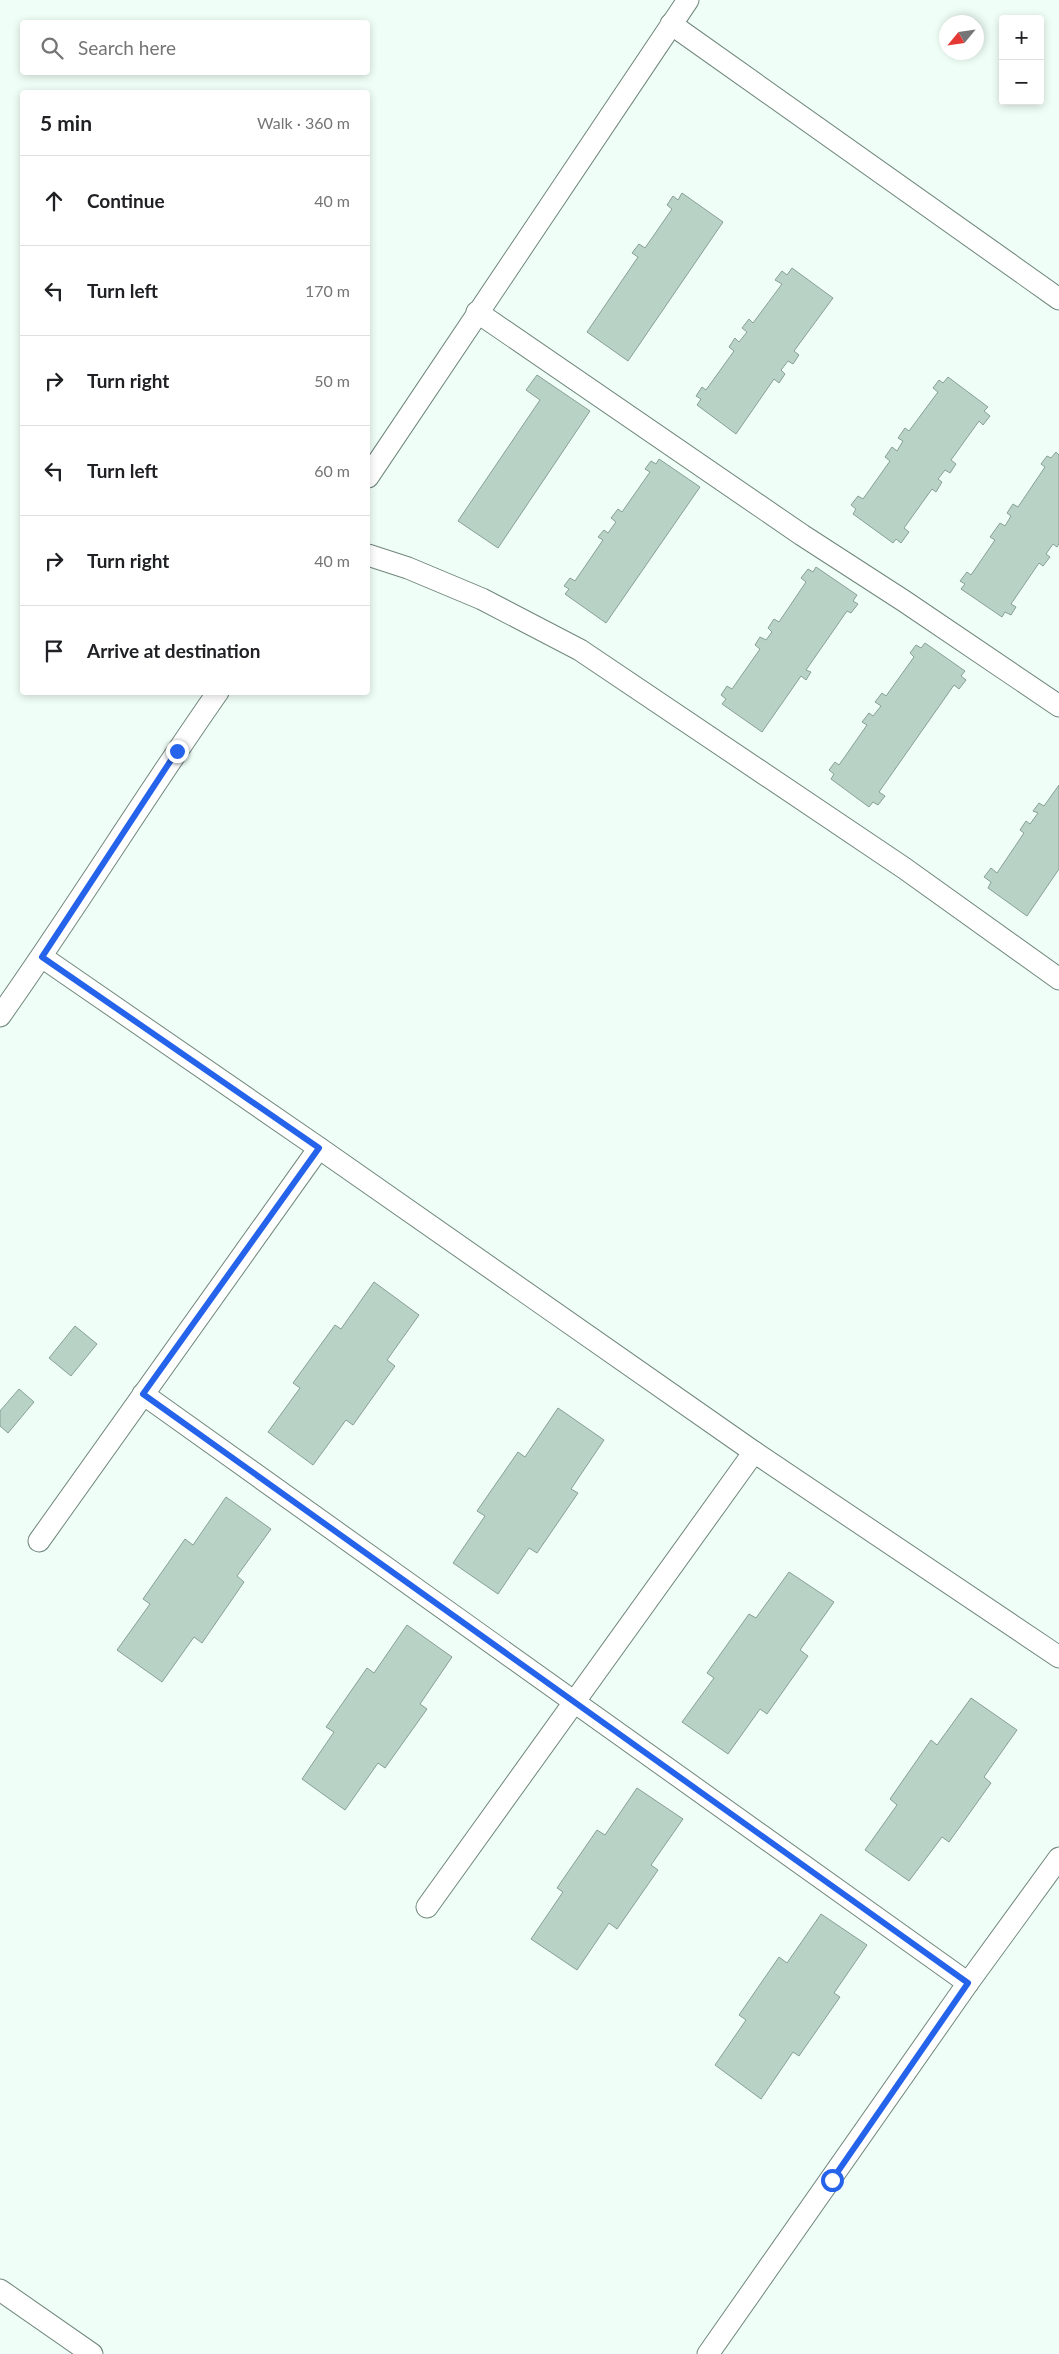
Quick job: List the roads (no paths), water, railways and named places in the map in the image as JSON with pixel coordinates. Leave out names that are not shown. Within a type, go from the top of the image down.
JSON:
[{"type":"lane","points":[[370,474],[688,0]]},
{"type":"lane","points":[[671,24],[1059,299]]},
{"type":"lane","points":[[477,312],[802,535],[904,601],[1059,706]]},
{"type":"lane","points":[[370,556],[408,568],[482,598],[580,650],[904,868],[1059,979]]},
{"type":"lane","points":[[0,1016],[42,957],[216,695]]},
{"type":"lane","points":[[42,957],[754,1452],[1059,1656]]},
{"type":"lane","points":[[39,1541],[319,1148]]},
{"type":"lane","points":[[143,1394],[968,1983]]},
{"type":"lane","points":[[427,1907],[573,1701],[754,1452]]},
{"type":"lane","points":[[708,2354],[968,1983],[1059,1858]]},
{"type":"lane","points":[[0,2290],[92,2354]]}]
